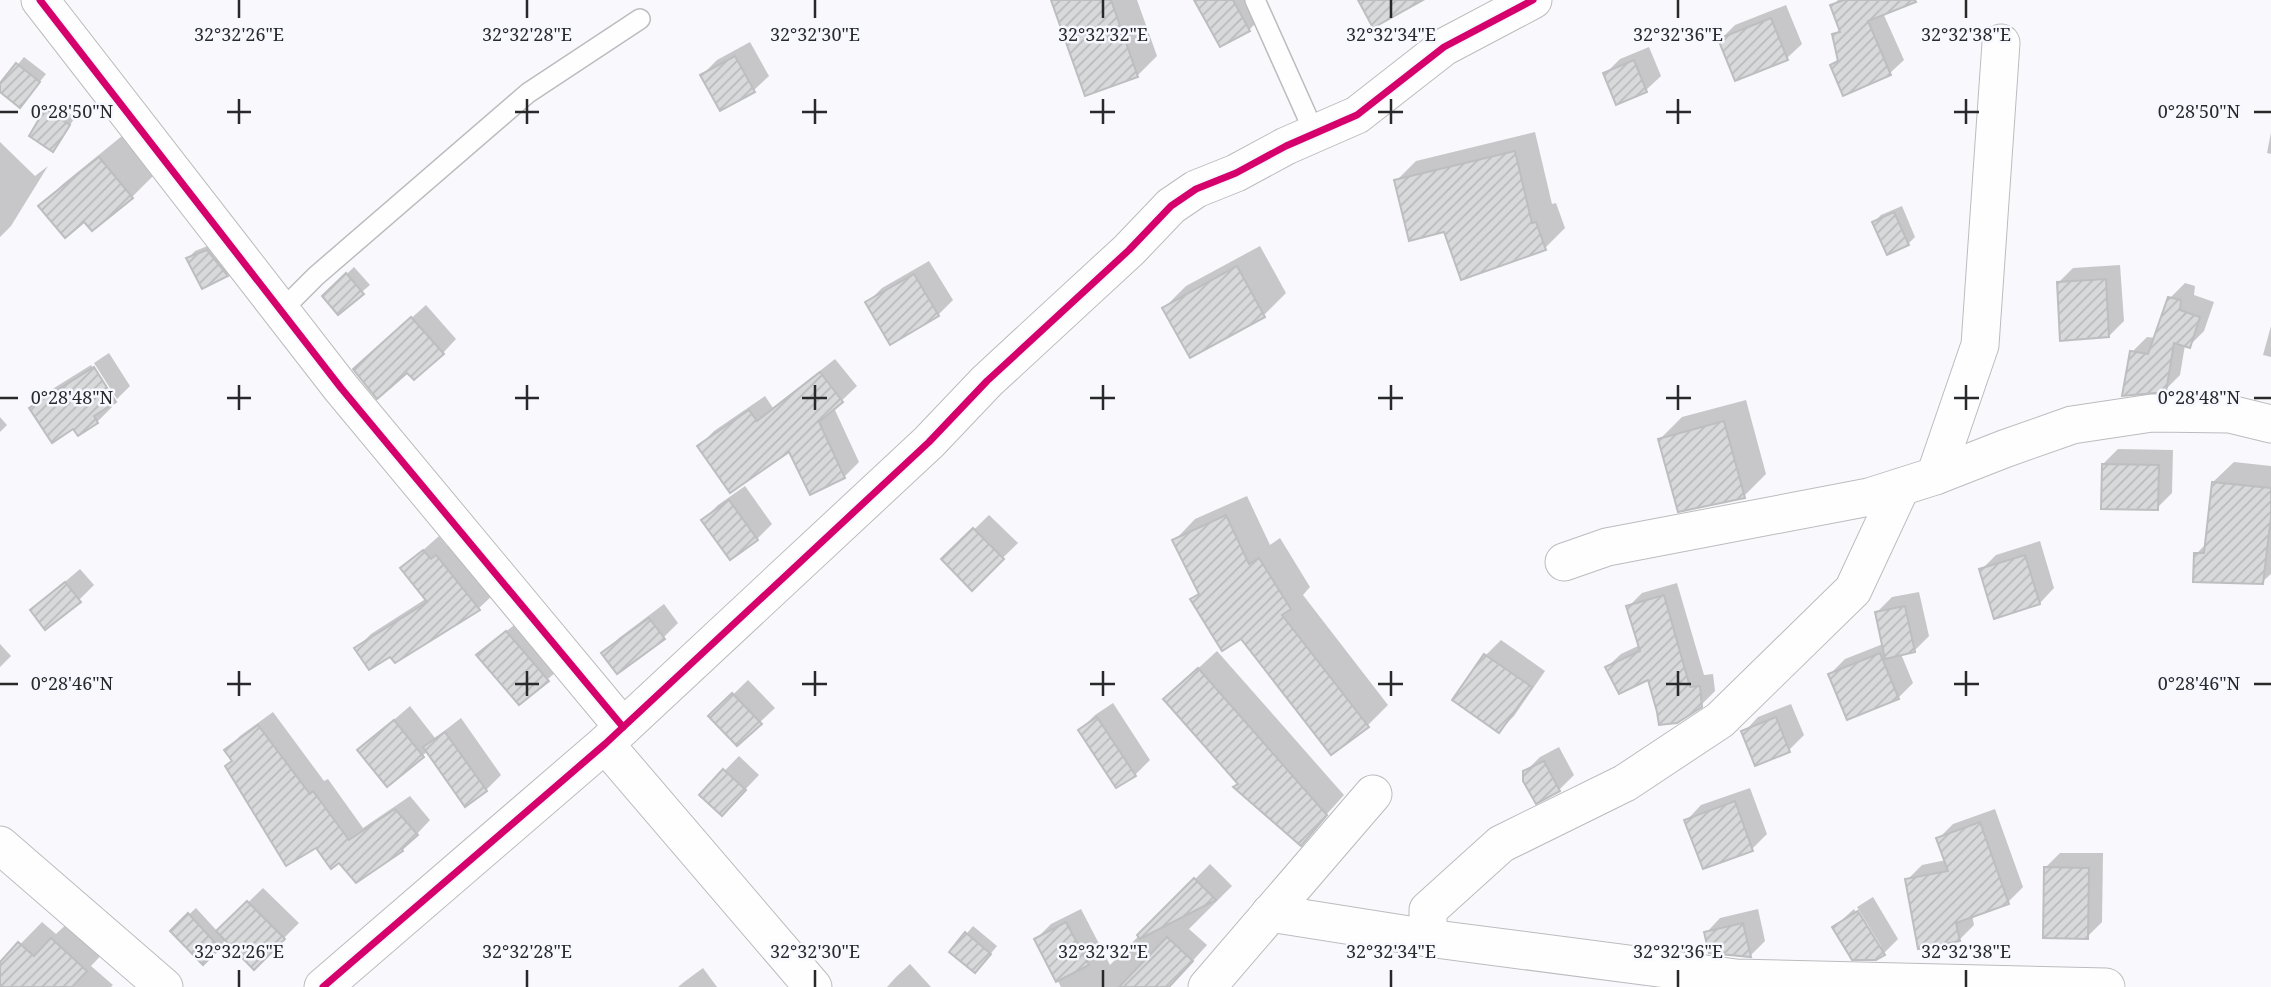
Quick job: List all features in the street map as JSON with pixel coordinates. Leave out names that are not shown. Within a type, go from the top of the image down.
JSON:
[{"type":"street","points":[[40,0],[756,918],[813,987]]},
{"type":"street","points":[[323,987],[614,735],[929,442],[987,381],[1129,250],[1171,206],[1196,189],[1236,173],[1357,114],[1444,47],[1533,0]]},
{"type":"street","points":[[1935,476],[1980,345],[2001,43]]},
{"type":"street","points":[[1564,562],[1607,547],[1869,497],[1935,476],[2072,425],[2152,413],[2230,414],[2271,424]]},
{"type":"street","points":[[1428,938],[1428,910],[1500,844],[1625,783],[1720,720],[1853,590],[1900,487]]},
{"type":"street","points":[[1207,987],[1373,794]]},
{"type":"street","points":[[0,845],[164,987]]},
{"type":"street","points":[[1270,913],[1428,938],[1736,978],[2106,987]]},
{"type":"lane","points":[[1255,0],[1315,134]]},
{"type":"lane","points":[[281,311],[316,276],[528,93],[640,19]]},
{"type":"building","points":[[1051,0],[1111,0],[1138,77],[1085,96]]},
{"type":"building","points":[[1194,0],[1233,0],[1250,31],[1220,47]]},
{"type":"building","points":[[1358,0],[1423,0],[1373,28]]},
{"type":"building","points":[[1844,0],[1916,2],[1868,21],[1891,75],[1843,96],[1830,65],[1838,61],[1832,34],[1840,32],[1830,5]]},
{"type":"building","points":[[1771,18],[1788,60],[1735,81],[1718,39]]},
{"type":"building","points":[[735,56],[755,92],[720,111],[700,75]]},
{"type":"building","points":[[1634,60],[1647,92],[1616,105],[1603,73]]},
{"type":"building","points":[[16,63],[40,82],[20,108],[0,92],[0,83]]},
{"type":"building","points":[[45,109],[70,125],[53,152],[29,136]]},
{"type":"building","points":[[1515,151],[1532,223],[1536,222],[1546,250],[1461,280],[1444,232],[1409,241],[1394,180]]},
{"type":"building","points":[[99,157],[133,198],[92,231],[84,222],[65,238],[38,206]]},
{"type":"building","points":[[1894,212],[1909,245],[1887,255],[1872,222]]},
{"type":"building","points":[[207,250],[228,276],[202,289],[186,258]]},
{"type":"building","points":[[1237,266],[1265,317],[1190,358],[1162,308]]},
{"type":"building","points":[[346,273],[364,294],[338,315],[322,296]]},
{"type":"building","points":[[914,274],[939,316],[890,345],[865,302]]},
{"type":"building","points":[[2106,279],[2109,337],[2060,341],[2057,282]]},
{"type":"building","points":[[2168,297],[2181,300],[2180,310],[2200,317],[2190,348],[2174,343],[2166,392],[2122,396],[2130,351],[2148,354]]},
{"type":"building","points":[[411,317],[444,354],[414,380],[407,373],[377,399],[353,369]]},
{"type":"building","points":[[94,367],[116,402],[94,416],[98,423],[78,436],[73,429],[52,443],[29,408]]},
{"type":"building","points":[[820,372],[843,402],[819,422],[845,478],[810,495],[789,452],[730,493],[697,446],[749,410],[757,421]]},
{"type":"building","points":[[1724,421],[1745,498],[1678,512],[1658,439]]},
{"type":"building","points":[[2102,464],[2159,465],[2158,510],[2101,509]]},
{"type":"building","points":[[2212,482],[2271,488],[2271,516],[2263,584],[2193,582],[2194,553],[2204,553]]},
{"type":"building","points":[[729,500],[758,540],[730,560],[701,520]]},
{"type":"building","points":[[1226,515],[1249,564],[1259,558],[1291,609],[1282,615],[1369,727],[1331,755],[1241,639],[1222,651],[1190,599],[1199,594],[1172,540]]},
{"type":"building","points":[[973,528],[1004,559],[972,591],[941,559]]},
{"type":"building","points":[[423,550],[431,559],[436,555],[480,610],[395,663],[390,657],[369,670],[354,648],[427,602],[400,568]]},
{"type":"building","points":[[2025,555],[2040,604],[1994,619],[1979,569]]},
{"type":"building","points":[[65,582],[81,602],[45,630],[30,610]]},
{"type":"building","points":[[1664,595],[1690,687],[1700,686],[1702,707],[1677,723],[1659,725],[1648,680],[1619,694],[1605,667],[1640,651],[1626,606]]},
{"type":"building","points":[[1905,606],[1915,652],[1885,659],[1875,612]]},
{"type":"building","points":[[649,618],[665,639],[617,674],[601,653]]},
{"type":"building","points":[[506,631],[549,681],[519,705],[476,655]]},
{"type":"building","points":[[1880,653],[1899,699],[1847,720],[1828,674]]},
{"type":"building","points":[[1484,654],[1532,687],[1499,733],[1452,700]]},
{"type":"building","points":[[1198,668],[1327,815],[1301,846],[1233,787],[1238,784],[1163,699]]},
{"type":"building","points":[[732,693],[762,724],[737,746],[708,716]]},
{"type":"building","points":[[1097,717],[1136,776],[1116,788],[1078,730]]},
{"type":"building","points":[[1776,717],[1790,752],[1755,766],[1741,731]]},
{"type":"building","points":[[394,720],[424,757],[387,787],[357,750]]},
{"type":"building","points":[[258,725],[310,794],[313,791],[349,840],[395,809],[418,835],[403,851],[356,883],[339,863],[331,869],[316,848],[286,866],[225,766],[232,761],[224,750]]},
{"type":"building","points":[[445,732],[487,791],[465,807],[423,747]]},
{"type":"building","points":[[1544,761],[1560,791],[1536,804],[1523,781],[1523,771]]},
{"type":"building","points":[[723,769],[746,790],[722,816],[699,795]]},
{"type":"building","points":[[1735,801],[1753,851],[1703,869],[1684,820]]},
{"type":"building","points":[[1980,822],[2009,904],[1956,923],[1960,941],[1918,949],[1905,879],[1948,871],[1936,838]]},
{"type":"building","points":[[2044,867],[2089,868],[2088,939],[2043,938]]},
{"type":"building","points":[[1194,878],[1216,900],[1140,939],[1137,935]]},
{"type":"building","points":[[247,901],[285,939],[254,970],[216,931]]},
{"type":"building","points":[[1858,911],[1885,955],[1876,960],[1852,960],[1832,927]]},
{"type":"building","points":[[188,913],[220,948],[203,965],[170,931]]},
{"type":"building","points":[[1066,922],[1089,965],[1056,982],[1034,939]]},
{"type":"building","points":[[1743,923],[1751,957],[1709,953],[1704,932]]},
{"type":"building","points":[[965,932],[991,954],[975,973],[949,952]]},
{"type":"building","points":[[1167,937],[1193,961],[1169,987],[1119,987]]},
{"type":"building","points":[[51,938],[87,971],[72,987],[0,987],[0,962],[18,942],[34,956]]},
{"type":"cycle path","points":[[40,0],[341,388],[623,727]]},
{"type":"cycle path","points":[[323,987],[605,744],[929,442],[987,381],[1129,250],[1171,206],[1196,189],[1236,173],[1286,146],[1357,115],[1444,47],[1533,0]]}]
